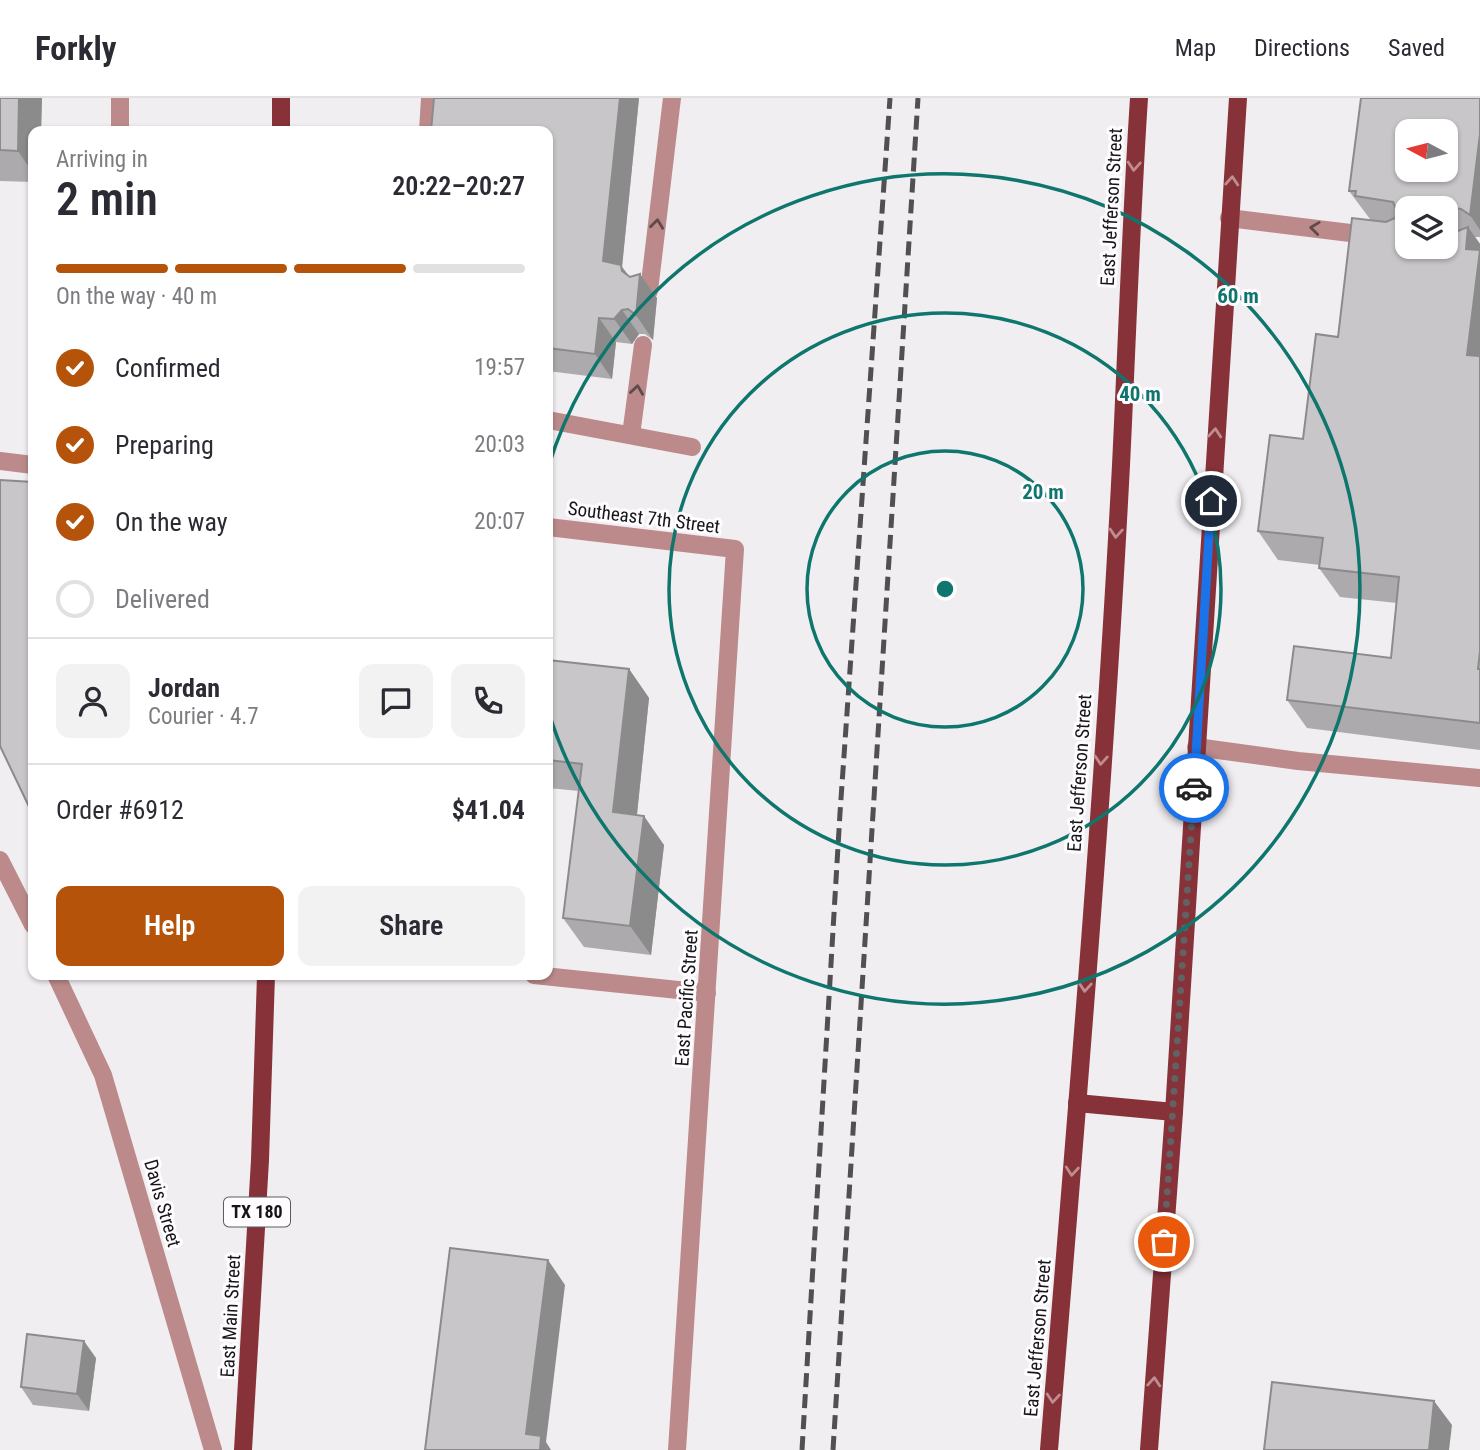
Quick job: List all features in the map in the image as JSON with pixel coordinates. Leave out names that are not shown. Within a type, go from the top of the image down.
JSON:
[{"type":"main road","points":[[281,98],[281,126]]},
{"type":"main road","name":"East Jefferson Street","points":[[1049,1450],[1077,1103],[1121,465],[1127,276],[1139,98]]},
{"type":"main road","points":[[1149,1450],[1174,1112],[1238,98]]},
{"type":"main road","name":"East Main Street","points":[[243,1450],[260,1160],[266,980]]},
{"type":"main road","points":[[1077,1103],[1174,1112]]},
{"type":"street","points":[[120,98],[120,126]]},
{"type":"street","points":[[428,126],[430,98]]},
{"type":"street","points":[[649,291],[671,98]]},
{"type":"street","points":[[1229,218],[1395,239]]},
{"type":"street","points":[[631,435],[643,345]]},
{"type":"street","points":[[553,421],[692,447]]},
{"type":"street","points":[[0,461],[28,464]]},
{"type":"street","name":"Southeast 7th Street","points":[[553,528],[735,549]]},
{"type":"street","name":"East Pacific Street","points":[[677,1450],[735,549]]},
{"type":"street","points":[[1196,747],[1298,761],[1480,778]]},
{"type":"street","points":[[0,860],[28,912]]},
{"type":"street","points":[[553,977],[707,993]]},
{"type":"street","name":"Davis Street","points":[[58,980],[103,1075],[213,1450]]},
{"type":"building","points":[[0,98],[19,98],[18,151],[0,150]]},
{"type":"building","points":[[434,98],[620,98],[603,261],[621,265],[622,271],[630,277],[640,274],[636,315],[628,309],[622,310],[614,319],[599,318],[595,354],[553,349],[553,126],[431,126]]},
{"type":"building","points":[[1361,98],[1480,98],[1480,134],[1470,215],[1458,209],[1458,196],[1395,196],[1395,206],[1393,202],[1355,196],[1356,191],[1349,191]]},
{"type":"building","points":[[1352,218],[1386,222],[1395,218],[1395,259],[1458,259],[1458,231],[1468,227],[1466,249],[1480,250],[1467,355],[1480,356],[1480,723],[1287,700],[1294,646],[1391,658],[1399,577],[1319,568],[1323,538],[1258,531],[1270,435],[1303,439],[1316,334],[1338,337]]},
{"type":"building","points":[[0,480],[28,482],[28,805],[0,746]]},
{"type":"building","points":[[553,661],[629,669],[613,812],[644,816],[630,926],[563,918],[582,764],[553,761]]},
{"type":"building","points":[[450,1248],[548,1260],[526,1434],[541,1436],[540,1450],[425,1450]]},
{"type":"building","points":[[27,1334],[84,1341],[77,1394],[21,1387]]},
{"type":"building","points":[[1272,1382],[1434,1401],[1429,1450],[1264,1450]]},
{"type":"railway","points":[[802,1450],[840,813],[890,98]]},
{"type":"railway","points":[[833,1450],[918,98]]},
{"type":"way so far","points":[[1164,1242],[1194,788]]},
{"type":"route","points":[[1194,788],[1211,501]]}]
